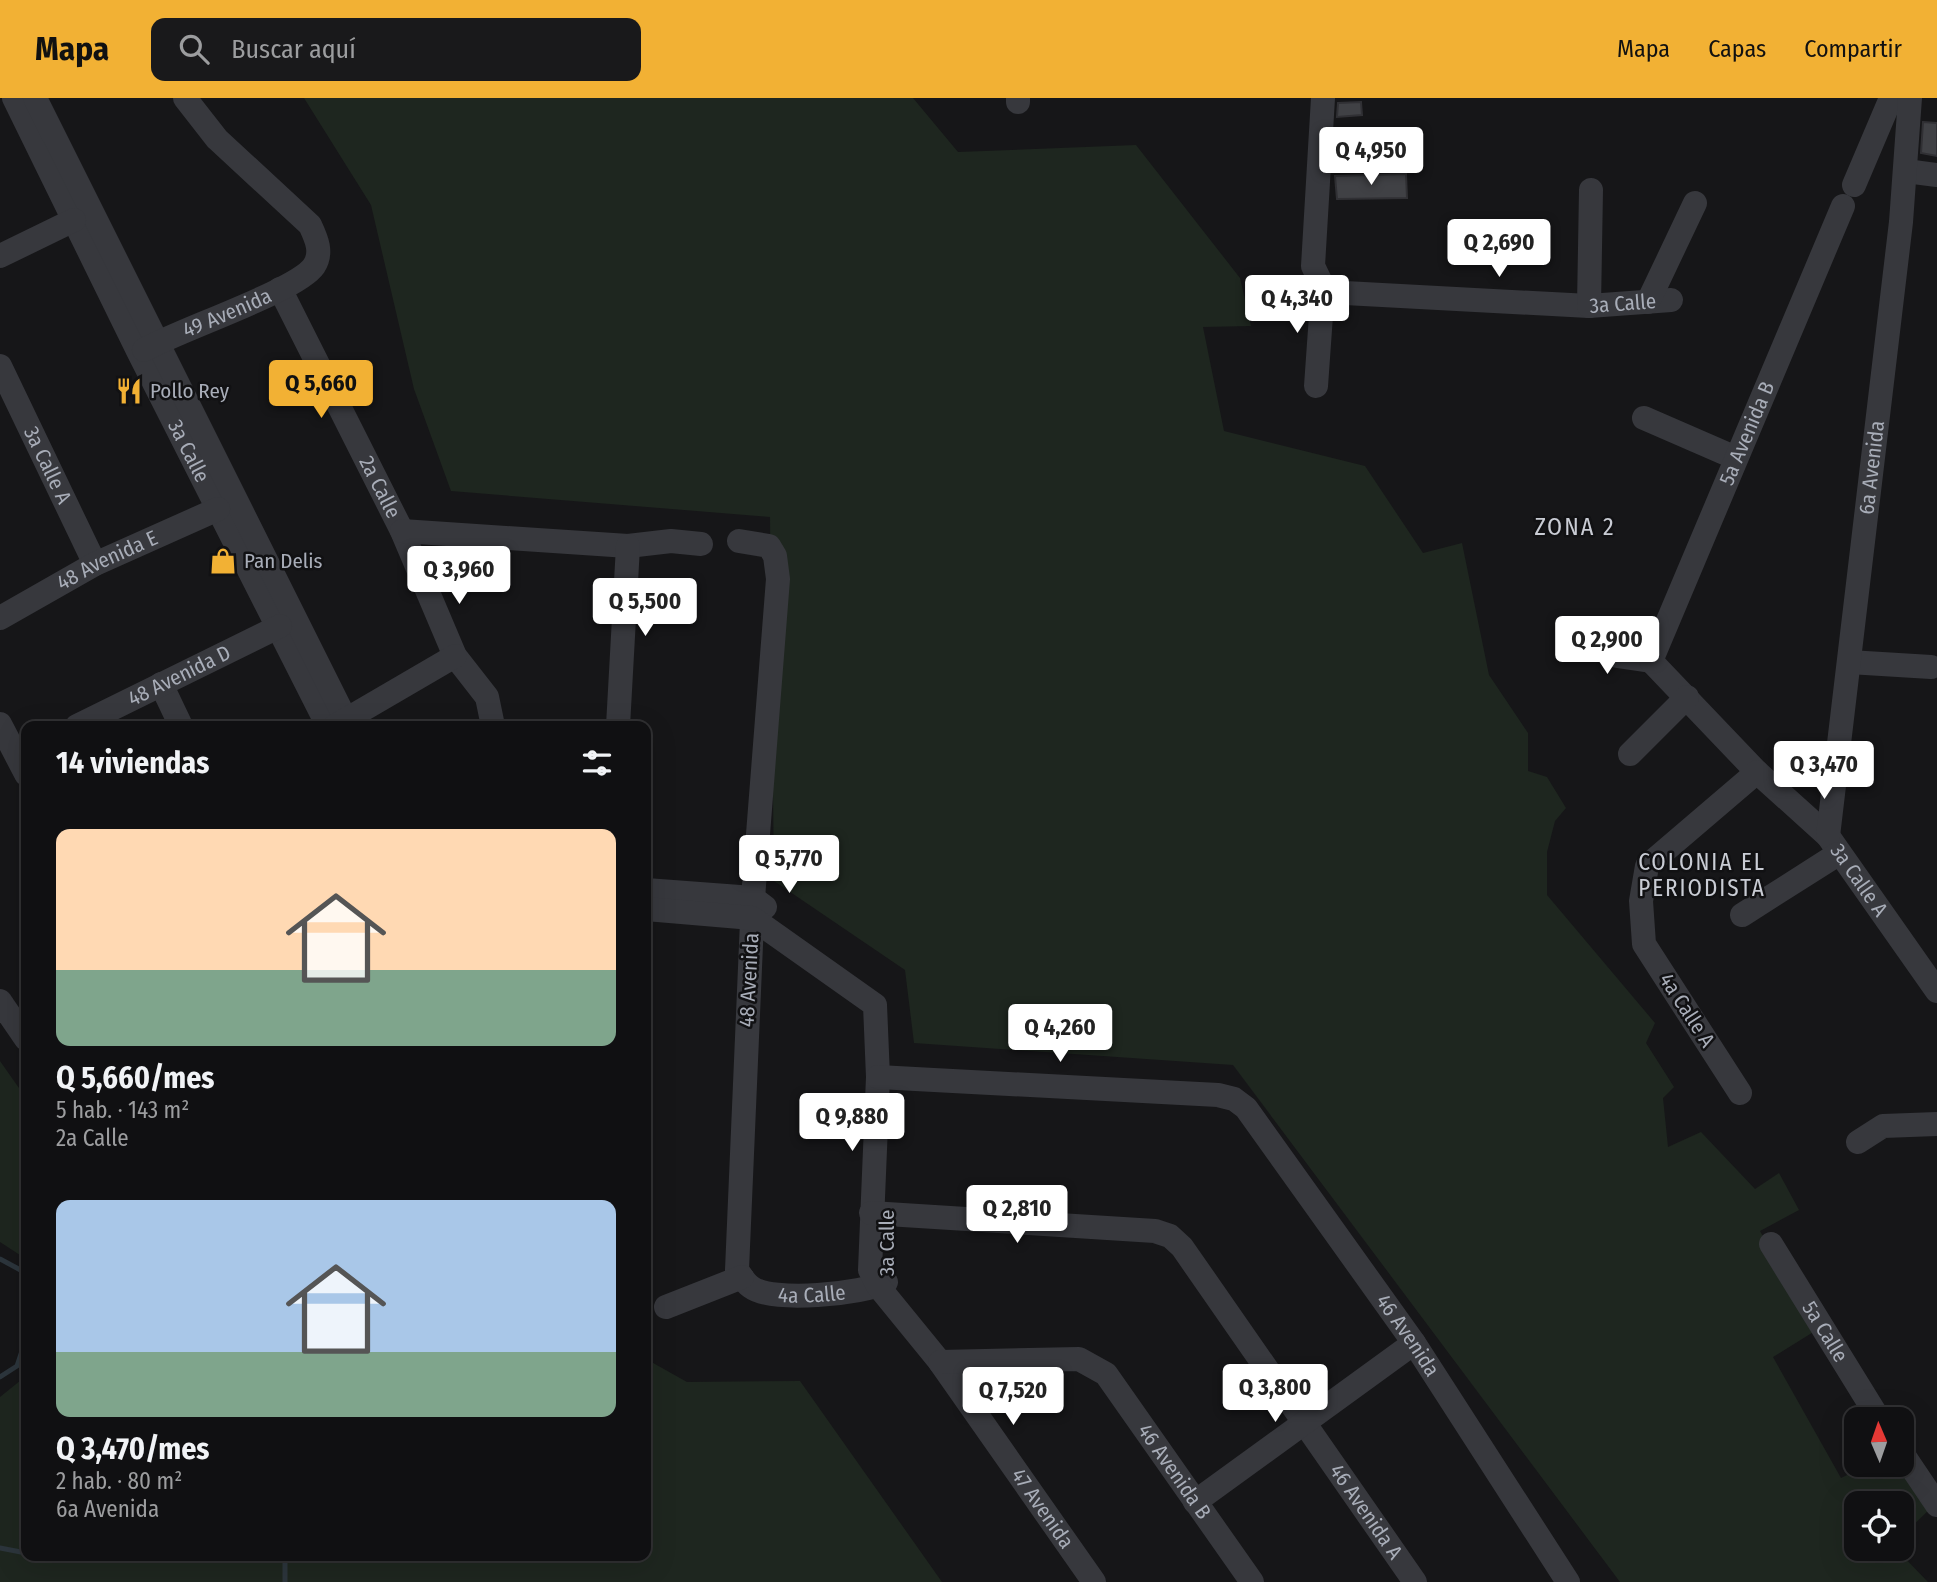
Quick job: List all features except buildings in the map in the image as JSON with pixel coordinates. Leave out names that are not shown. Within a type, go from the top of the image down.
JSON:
[{"type":"street","name":"49 Avenida","points":[[148,348],[280,289],[313,267],[318,255],[317,242],[310,225],[217,139],[185,98]]},
{"type":"street","points":[[1316,386],[1323,287],[1313,265],[1323,98]]},
{"type":"street","name":"5a Avenida B","points":[[1651,661],[1891,98]]},
{"type":"street","name":"6a Avenida","points":[[1833,845],[1849,662],[1906,171],[1910,98]]},
{"type":"street","name":"3a Calle","points":[[16,102],[75,220],[148,348],[218,509],[280,626],[338,721]]},
{"type":"street","name":"3a Calle","points":[[16,102],[148,348],[338,721]]},
{"type":"street","points":[[1906,171],[1937,175]]},
{"type":"street","points":[[1589,306],[1591,190]]},
{"type":"street","name":"3a Calle","points":[[1323,287],[1345,293],[1589,306],[1660,301],[1654,283],[1695,203]]},
{"type":"street","points":[[0,256],[75,220]]},
{"type":"street","name":"2a Calle","points":[[280,289],[402,531],[628,547],[671,541],[701,544]]},
{"type":"street","name":"3a Calle A","points":[[0,366],[95,565]]},
{"type":"street","points":[[1644,418],[1736,458]]},
{"type":"street","name":"48 Avenida E","points":[[0,618],[95,565],[218,509]]},
{"type":"street","points":[[402,531],[455,656],[487,697],[492,721]]},
{"type":"street","name":"48 Avenida","points":[[739,541],[769,546],[775,556],[778,579],[753,908],[736,1261],[742,1277]]},
{"type":"street","points":[[618,721],[628,547]]},
{"type":"street","name":"48 Avenida D","points":[[87,721],[280,626]]},
{"type":"street","points":[[1575,641],[1618,656],[1651,661]]},
{"type":"street","points":[[347,721],[455,656]]},
{"type":"street","name":"3a Calle A","points":[[1651,661],[1757,772],[1833,845],[1937,991]]},
{"type":"street","points":[[1849,662],[1930,667]]},
{"type":"street","points":[[161,684],[179,721]]},
{"type":"street","points":[[1630,754],[1687,697]]},
{"type":"street","points":[[0,724],[21,756]]},
{"type":"street","name":"4a Calle A","points":[[1740,1093],[1644,944],[1641,924],[1647,866],[1757,772]]},
{"type":"street","points":[[1742,915],[1833,845]]},
{"type":"street","points":[[651,891],[753,908]]},
{"type":"street","points":[[651,909],[753,908]]},
{"type":"street","name":"3a Calle","points":[[753,908],[875,1005],[886,1077],[879,1214],[886,1290]]},
{"type":"street","points":[[0,1001],[21,1032]]},
{"type":"street","name":"46 Avenida","points":[[886,1077],[1218,1095],[1234,1099],[1246,1108],[1414,1343],[1567,1582]]},
{"type":"street","points":[[1858,1142],[1883,1126],[1937,1124]]},
{"type":"street","name":"46 Avenida A","points":[[879,1214],[1155,1231],[1170,1236],[1182,1247],[1415,1582]]},
{"type":"street","name":"5a Calle","points":[[1771,1244],[1873,1407]]},
{"type":"street","points":[[666,1307],[742,1277]]},
{"type":"street","name":"4a Calle","points":[[742,1277],[752,1289],[782,1295],[886,1290]]},
{"type":"street","name":"47 Avenida","points":[[886,1290],[940,1362],[1094,1582]]},
{"type":"street","points":[[1195,1503],[1414,1343]]},
{"type":"street","name":"46 Avenida B","points":[[940,1362],[1079,1359],[1094,1365],[1106,1374],[1252,1582]]},
{"type":"street","points":[[1914,1471],[1937,1505]]},
{"type":"shaded area","points":[[304,98],[913,98],[958,152],[1136,145],[1240,278],[1251,326],[1203,327],[1224,431],[1365,466],[1423,553],[1462,543],[1489,675],[1528,733],[1528,771],[1547,777],[1566,808],[1555,821],[1547,852],[1547,895],[1655,1023],[1646,1043],[1674,1087],[1663,1098],[1668,1147],[1701,1132],[1755,1189],[1779,1173],[1799,1210],[1760,1231],[1815,1331],[1773,1357],[1841,1478],[1910,1477],[1932,1507],[1914,1524],[1914,1491],[1844,1491],[1844,1561],[1908,1561],[1928,1582],[1620,1582],[1233,1065],[914,1043],[905,970],[774,881],[770,517],[451,491],[414,389],[371,205]]},
{"type":"shaded area","points":[[0,1061],[21,1091],[21,1256],[0,1242]]},
{"type":"shaded area","points":[[651,1362],[687,1382],[800,1381],[942,1582],[0,1582],[0,1397],[21,1380],[21,1561],[651,1561]]},
{"type":"waterway","points":[[0,1259],[21,1270]]},
{"type":"waterway","points":[[0,1377],[17,1366],[21,1354]]},
{"type":"waterway","points":[[0,1548],[21,1552]]},
{"type":"waterway","points":[[285,1561],[285,1582]]},
{"type":"place","name":"Pollo Rey","points":[[129,391]]},
{"type":"place","name":"Pan Delis","points":[[223,561]]},
{"type":"district","name":"ZONA 2","points":[[1575,527]]},
{"type":"district","name":"COLONIA EL PERIODISTA","points":[[1702,875]]}]
